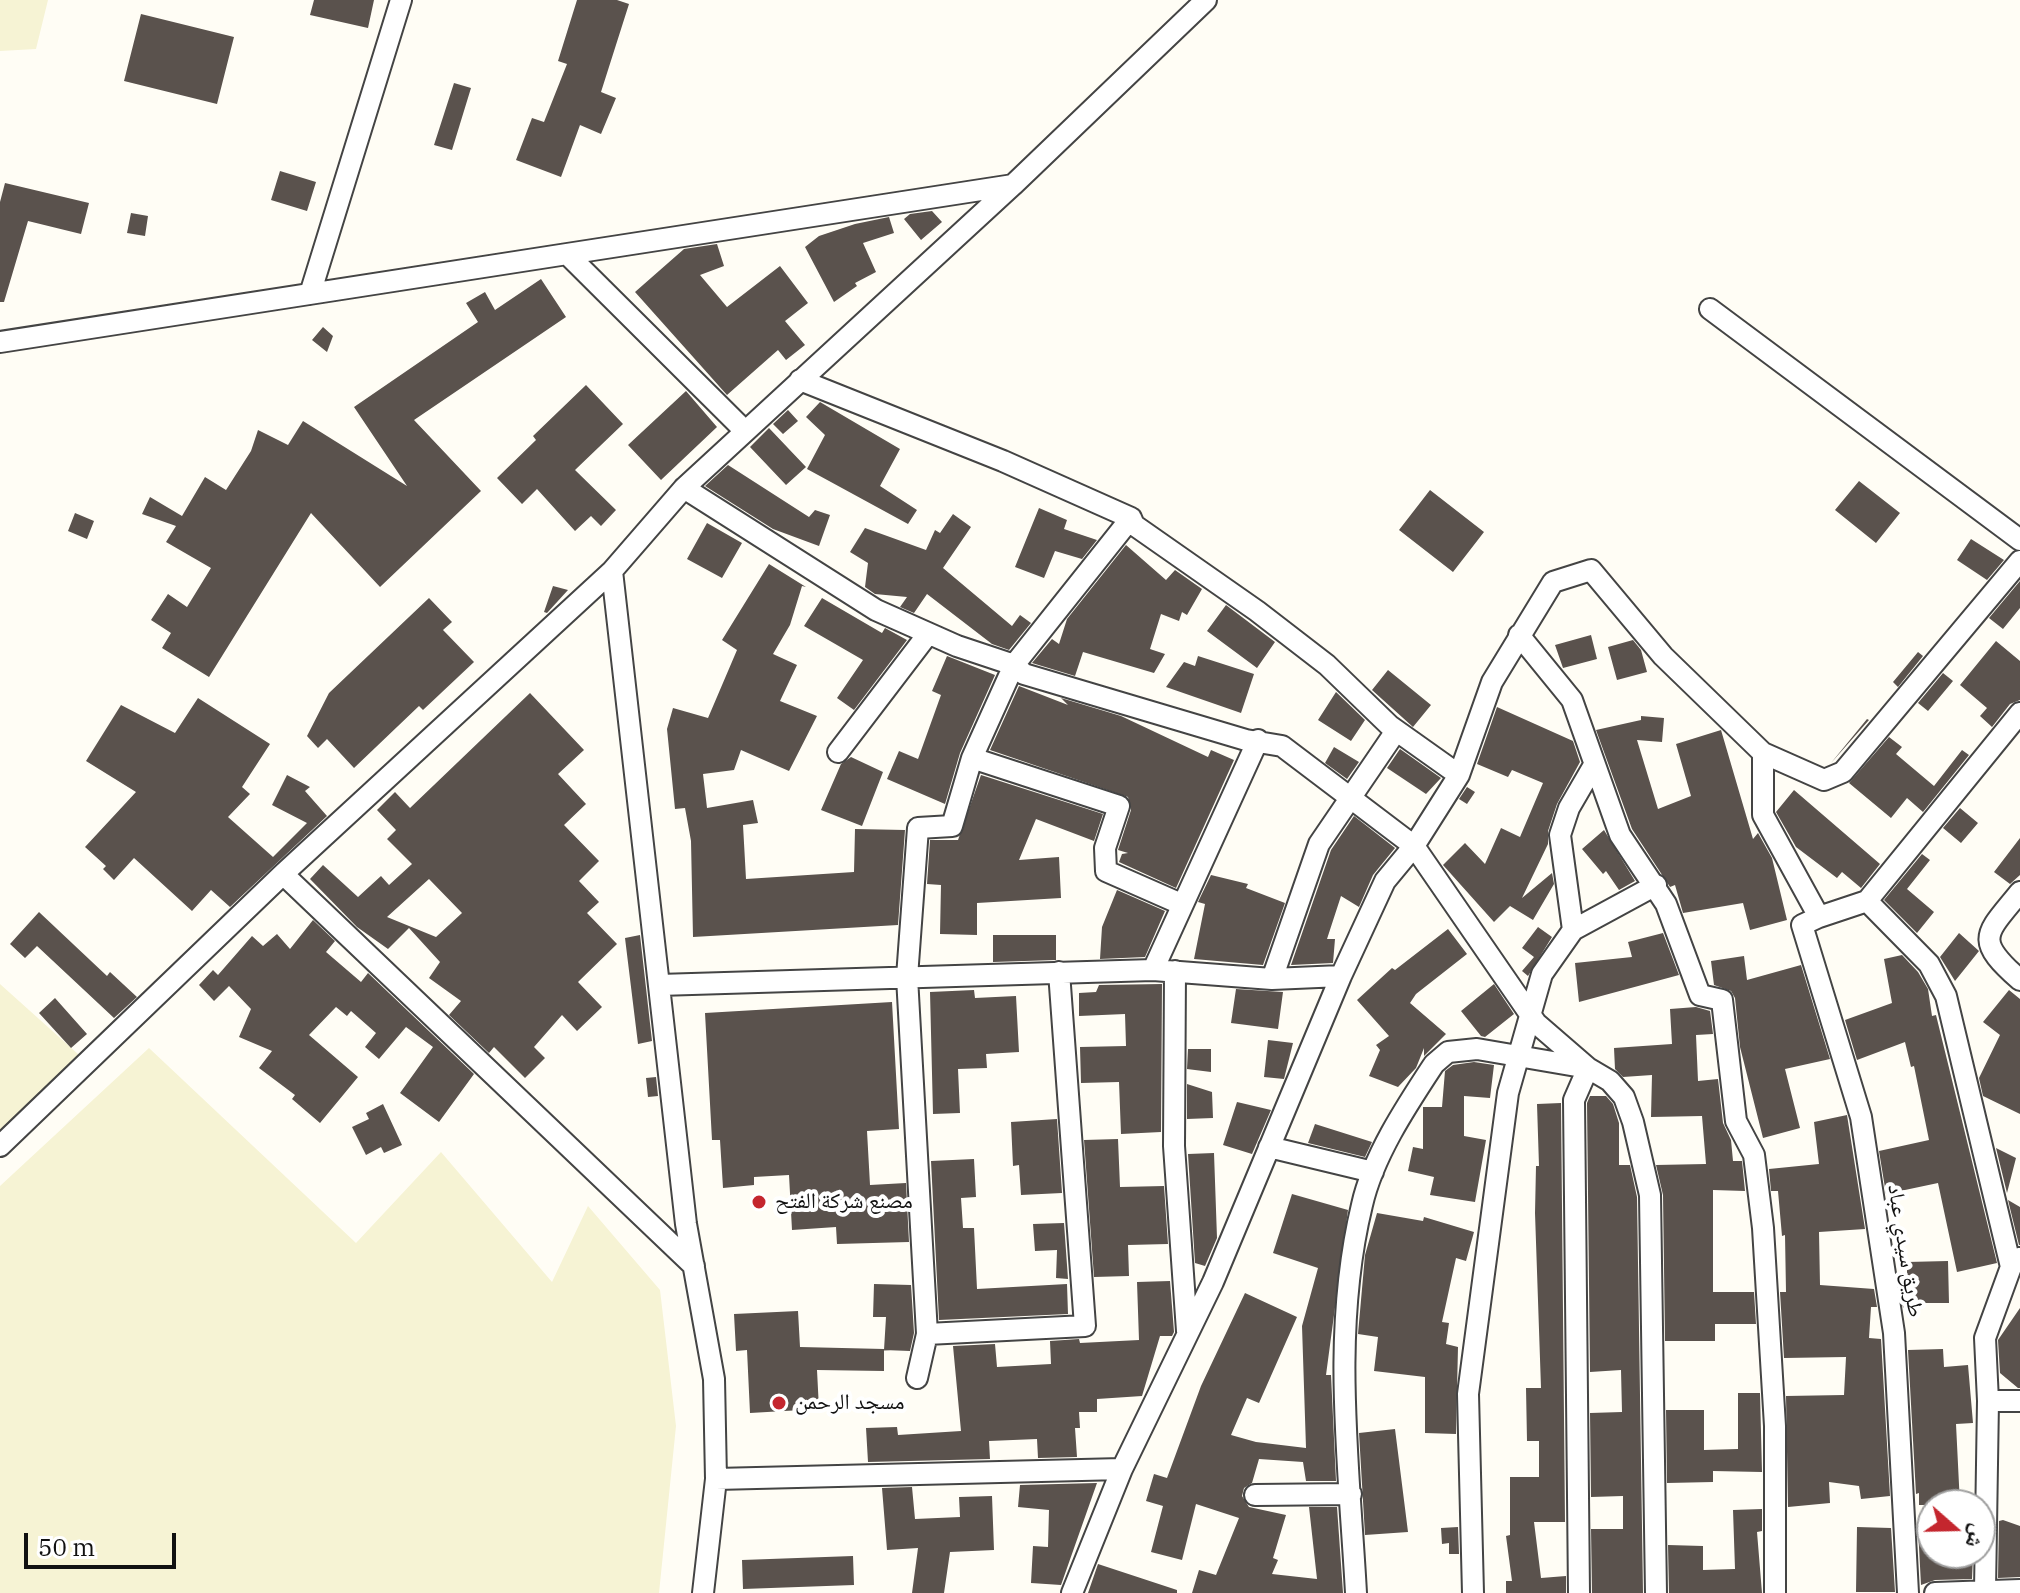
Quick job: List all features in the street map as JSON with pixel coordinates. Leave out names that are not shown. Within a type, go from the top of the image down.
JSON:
[{"type":"street","points":[[310,294],[401,0]]},
{"type":"street","points":[[0,1146],[283,874],[612,571],[684,488],[1013,185],[1206,0]]},
{"type":"street","points":[[0,342],[1013,185]]},
{"type":"street","points":[[567,254],[745,431]]},
{"type":"street","points":[[1710,309],[2020,540]]},
{"type":"street","points":[[800,380],[1003,461],[1131,518],[1134,525],[1245,602],[1327,665],[1396,731],[1459,775]]},
{"type":"street","points":[[684,488],[876,610],[928,634],[1014,665],[1024,674],[1246,740],[1282,746],[1414,846],[1532,1016],[1588,1068],[1610,1081],[1624,1097],[1633,1122],[1650,1195],[1656,1593]]},
{"type":"street","points":[[917,1378],[927,1334],[907,977],[918,828],[952,826],[972,758],[1014,665],[1131,518]]},
{"type":"street","points":[[1072,1593],[1122,1469],[1187,1334],[1385,881],[1414,846],[1459,775],[1492,682],[1553,582],[1591,570],[1663,656],[1763,753],[1824,780],[1843,772],[2020,561]]},
{"type":"street","points":[[612,571],[694,1266],[714,1379],[716,1479],[703,1593]]},
{"type":"street","points":[[838,752],[928,634]]},
{"type":"street","points":[[1519,635],[1572,700],[1620,835],[1656,885],[1689,956],[1700,995],[1722,1000],[1736,1121],[1754,1155],[1763,1228],[1775,1426],[1775,1593]]},
{"type":"street","points":[[1811,921],[1867,901],[2020,713]]},
{"type":"street","points":[[1272,979],[1319,844],[1396,731]]},
{"type":"street","points":[[1153,970],[1258,740]]},
{"type":"street","name":"طريق سيدي عباد","points":[[1763,753],[1763,815],[1811,921],[1861,1117],[1894,1333],[1908,1593]]},
{"type":"street","points":[[972,758],[1119,806],[1105,848],[1106,871],[1181,904]]},
{"type":"street","points":[[1573,930],[1560,835],[1569,808],[1594,765]]},
{"type":"street","points":[[283,874],[694,1266]]},
{"type":"street","points":[[1473,1593],[1468,1394],[1508,1093],[1542,974],[1573,930],[1656,885]]},
{"type":"street","points":[[2020,892],[1988,931],[1987,942],[2004,967],[2020,980]]},
{"type":"street","points":[[1867,901],[1929,964],[1946,996],[2015,1262],[1985,1338],[1988,1401],[1985,1590]]},
{"type":"street","points":[[659,985],[1153,970],[1272,979],[1341,976]]},
{"type":"street","points":[[1175,971],[1174,1146],[1187,1334]]},
{"type":"street","points":[[927,1334],[1085,1326],[1059,972]]},
{"type":"street","points":[[1356,1593],[1343,1354],[1349,1285],[1362,1204],[1373,1172],[1421,1084],[1448,1052],[1477,1049],[1588,1068]]},
{"type":"street","points":[[1579,1593],[1574,1100],[1588,1068]]},
{"type":"street","points":[[1269,1147],[1373,1172]]},
{"type":"street","points":[[1988,1401],[2020,1401]]},
{"type":"street","points":[[716,1479],[1122,1469]]},
{"type":"street","points":[[1255,1495],[1351,1494]]},
{"type":"street","points":[[1935,1593],[2020,1590]]},
{"type":"shaded area","points":[[0,0],[48,0],[36,49],[0,51]]},
{"type":"shaded area","points":[[0,984],[88,1063],[0,1134]]},
{"type":"shaded area","points":[[149,1048],[356,1243],[441,1152],[552,1282],[588,1206],[660,1290],[676,1426],[659,1593],[0,1593],[0,1186]]},
{"type":"building","points":[[314,0],[374,0],[368,28],[310,15]]},
{"type":"building","points":[[577,0],[617,0],[629,4],[601,92],[616,98],[601,134],[580,125],[561,177],[516,160],[532,118],[544,122],[567,64],[558,61]]},
{"type":"building","points":[[141,14],[234,37],[217,104],[124,81]]},
{"type":"building","points":[[454,83],[471,88],[452,150],[434,145]]},
{"type":"building","points":[[280,171],[316,182],[307,211],[271,200]]},
{"type":"building","points":[[5,183],[89,203],[81,234],[28,221],[4,302],[0,302],[0,202]]},
{"type":"building","points":[[932,211],[942,222],[921,240],[904,219],[910,214]]},
{"type":"building","points":[[131,213],[148,216],[145,236],[127,233]]},
{"type":"building","points":[[889,217],[894,233],[863,243],[876,272],[855,283],[857,286],[834,302],[805,247],[819,236]]},
{"type":"building","points":[[717,244],[724,266],[700,275],[727,307],[780,266],[808,303],[785,321],[805,345],[786,360],[778,350],[727,395],[635,292],[684,249]]},
{"type":"building","points":[[541,279],[566,317],[414,420],[481,491],[380,587],[311,513],[209,677],[162,648],[171,633],[151,620],[168,594],[187,607],[211,568],[166,542],[176,526],[142,514],[150,497],[182,516],[205,477],[226,490],[251,451],[258,430],[288,445],[303,421],[407,486],[354,407],[478,322],[466,303],[485,292],[495,310]]},
{"type":"building","points":[[323,327],[333,336],[327,352],[312,340]]},
{"type":"building","points":[[586,385],[623,424],[575,470],[616,510],[601,526],[591,516],[575,531],[537,489],[522,504],[497,478],[536,440],[533,436]]},
{"type":"building","points":[[686,391],[717,427],[661,480],[628,445]]},
{"type":"building","points":[[820,402],[900,449],[880,486],[917,510],[908,524],[807,469],[825,435],[806,417]]},
{"type":"building","points":[[788,410],[798,421],[783,434],[773,424]]},
{"type":"building","points":[[769,428],[806,467],[786,485],[750,447]]},
{"type":"building","points":[[728,465],[809,517],[815,510],[830,515],[819,546],[773,529],[705,486]]},
{"type":"building","points":[[1859,481],[1900,513],[1876,543],[1835,510]]},
{"type":"building","points":[[1430,490],[1484,532],[1453,572],[1399,530]]},
{"type":"building","points":[[1039,508],[1067,520],[1064,529],[1097,540],[1082,559],[1055,551],[1044,578],[1015,567]]},
{"type":"building","points":[[75,513],[94,521],[87,539],[68,531]]},
{"type":"building","points":[[953,514],[971,527],[943,568],[1012,626],[1020,615],[1031,623],[1009,650],[992,644],[927,594],[914,613],[900,607],[907,597],[875,594],[865,587],[868,563],[850,552],[865,528],[926,550],[935,530],[940,533]]},
{"type":"building","points":[[707,523],[742,543],[722,578],[687,559]]},
{"type":"building","points":[[1971,539],[2004,560],[1987,580],[1957,560]]},
{"type":"building","points":[[1126,545],[1166,580],[1175,570],[1202,589],[1187,615],[1182,612],[1179,621],[1161,614],[1150,649],[1165,654],[1154,673],[1083,652],[1075,676],[1032,663],[1052,639],[1059,644],[1067,619]]},
{"type":"building","points":[[769,564],[806,587],[802,586],[790,625],[773,654],[797,665],[780,701],[817,716],[789,771],[741,750],[734,770],[703,774],[707,808],[753,800],[758,823],[743,825],[746,879],[854,872],[855,829],[905,830],[898,925],[693,937],[691,841],[685,808],[675,809],[667,729],[673,708],[708,718],[737,650],[722,640]]},
{"type":"building","points":[[2020,581],[2020,608],[2003,629],[1989,618]]},
{"type":"building","points":[[553,586],[568,590],[547,613],[544,612]]},
{"type":"building","points":[[429,598],[452,622],[443,630],[474,662],[423,710],[419,706],[354,768],[327,739],[318,748],[307,736],[329,693]]},
{"type":"building","points":[[822,598],[882,633],[885,628],[907,640],[854,710],[837,698],[863,660],[804,626]]},
{"type":"building","points":[[1226,605],[1275,642],[1257,668],[1207,631]]},
{"type":"building","points":[[1591,635],[1597,659],[1563,668],[1555,645]]},
{"type":"building","points":[[1633,640],[1641,650],[1647,672],[1617,680],[1608,647]]},
{"type":"building","points":[[1996,641],[2020,661],[2020,700],[2010,704],[1992,727],[1980,716],[1987,708],[1960,685]]},
{"type":"building","points":[[1918,652],[1923,656],[1898,687],[1893,682]]},
{"type":"building","points":[[947,656],[995,675],[960,753],[945,804],[887,779],[899,751],[918,759],[941,695],[932,691]]},
{"type":"building","points":[[1198,656],[1254,674],[1241,713],[1166,687],[1184,662],[1195,666]]},
{"type":"building","points":[[1388,670],[1431,705],[1413,727],[1372,690]]},
{"type":"building","points":[[1943,673],[1953,681],[1928,711],[1918,703]]},
{"type":"building","points":[[1019,686],[1068,705],[1061,698],[1121,716],[1208,757],[1211,750],[1234,760],[1176,888],[1119,862],[1122,854],[1128,853],[1118,850],[1131,810],[1128,797],[990,750]]},
{"type":"building","points":[[1336,692],[1365,720],[1351,741],[1318,720]]},
{"type":"building","points":[[530,693],[584,750],[558,774],[586,804],[564,825],[599,861],[579,881],[599,902],[587,913],[617,944],[578,982],[602,1007],[577,1031],[562,1015],[534,1047],[545,1058],[525,1078],[494,1047],[489,1053],[449,1015],[461,1001],[429,978],[440,962],[409,928],[388,949],[357,927],[310,879],[323,865],[358,897],[381,876],[389,885],[412,864],[387,839],[396,830],[377,810],[395,792],[410,808]],"holes":[[[429,879],[462,913],[436,937],[387,917]]]},
{"type":"building","points":[[198,698],[270,744],[242,787],[250,794],[228,817],[273,857],[307,823],[272,805],[287,775],[310,787],[305,791],[327,816],[230,907],[211,890],[192,911],[134,858],[114,880],[103,869],[106,866],[85,847],[136,792],[86,761],[121,705],[175,733]]},
{"type":"building","points":[[1497,707],[1573,741],[1580,762],[1557,804],[1548,831],[1548,844],[1522,898],[1552,873],[1554,884],[1533,920],[1510,906],[1494,922],[1443,865],[1465,843],[1485,864],[1501,828],[1520,837],[1543,783],[1512,770],[1508,777],[1477,764]]},
{"type":"building","points":[[1641,716],[1664,718],[1662,742],[1637,740],[1658,809],[1691,796],[1676,744],[1721,730],[1753,839],[1758,833],[1772,858],[1787,920],[1750,930],[1743,903],[1683,913],[1675,885],[1670,887],[1632,829],[1596,730],[1641,720]]},
{"type":"building","points":[[1867,719],[1869,720],[1831,763]]},
{"type":"building","points":[[1889,737],[1902,747],[1896,754],[1934,786],[1962,750],[1969,755],[1923,812],[1907,798],[1891,818],[1849,783]]},
{"type":"building","points":[[1334,747],[1359,762],[1347,779],[1325,763]]},
{"type":"building","points":[[1400,749],[1441,778],[1426,794],[1387,768]]},
{"type":"building","points":[[851,757],[883,772],[862,826],[821,810],[841,764]]},
{"type":"building","points":[[981,775],[1103,814],[1094,841],[1036,819],[1019,860],[1059,857],[1061,898],[977,903],[977,935],[940,934],[941,885],[927,884],[930,840],[958,840]]},
{"type":"building","points":[[1467,787],[1475,792],[1467,804],[1459,799]]},
{"type":"building","points":[[1794,790],[1880,864],[1861,888],[1842,872],[1837,878],[1796,847],[1776,812]]},
{"type":"building","points":[[1960,808],[1978,823],[1961,843],[1943,828]]},
{"type":"building","points":[[1354,816],[1395,848],[1373,875],[1359,907],[1341,896],[1327,939],[1335,939],[1333,963],[1291,965],[1331,850]]},
{"type":"building","points":[[1604,830],[1635,881],[1619,890],[1606,871],[1603,874],[1582,849]]},
{"type":"building","points":[[2020,838],[2020,875],[2010,884],[1994,872]]},
{"type":"building","points":[[1922,854],[1930,860],[1907,889],[1934,912],[1917,933],[1884,900]]},
{"type":"building","points":[[1211,875],[1248,884],[1246,888],[1285,903],[1263,965],[1194,959],[1205,904],[1198,902]]},
{"type":"building","points":[[1117,890],[1165,911],[1145,957],[1100,959],[1102,927]]},
{"type":"building","points":[[39,912],[107,976],[110,972],[137,997],[114,1018],[37,946],[25,958],[10,944]]},
{"type":"building","points":[[313,920],[335,941],[326,952],[361,982],[368,973],[474,1074],[439,1122],[400,1093],[433,1047],[406,1027],[379,1059],[365,1047],[376,1033],[351,1011],[347,1016],[336,1007],[309,1035],[358,1077],[320,1123],[292,1099],[295,1095],[259,1068],[272,1051],[239,1037],[251,1009],[229,986],[214,1001],[199,985],[213,970],[218,975],[252,936],[263,946],[277,934],[290,949]]},
{"type":"building","points":[[1538,927],[1552,937],[1528,976],[1522,971],[1534,957],[1522,948]]},
{"type":"building","points":[[1448,929],[1467,954],[1416,994],[1410,1003],[1446,1034],[1424,1056],[1424,1048],[1416,1068],[1398,1087],[1369,1076],[1380,1050],[1376,1045],[1389,1036],[1357,1000],[1392,968],[1395,970]]},
{"type":"building","points":[[1663,933],[1679,975],[1579,1002],[1575,963],[1632,957],[1628,942]]},
{"type":"building","points":[[1959,933],[1979,951],[1955,981],[1940,957]]},
{"type":"building","points":[[640,935],[652,1041],[638,1044],[625,938]]},
{"type":"building","points":[[993,935],[1056,935],[1056,960],[993,962]]},
{"type":"building","points":[[1902,955],[1928,989],[1932,1016],[1936,1015],[1997,1263],[1957,1272],[1938,1183],[1886,1194],[1879,1151],[1929,1140],[1914,1066],[1911,1067],[1905,1042],[1857,1060],[1845,1020],[1892,1003],[1884,959]]},
{"type":"building","points":[[1744,956],[1747,980],[1801,965],[1830,1059],[1785,1069],[1800,1128],[1763,1138],[1740,1047],[1735,998],[1731,991],[1714,985],[1711,961]]},
{"type":"building","points":[[1162,984],[1161,1132],[1121,1134],[1119,1082],[1081,1083],[1080,1047],[1126,1046],[1125,1014],[1079,1016],[1079,993],[1096,992],[1099,985]]},
{"type":"building","points":[[1494,984],[1514,1014],[1485,1037],[1461,1011]]},
{"type":"building","points":[[1236,989],[1283,992],[1278,1029],[1231,1023]]},
{"type":"building","points":[[974,990],[975,998],[1016,996],[1019,1052],[986,1054],[987,1068],[958,1069],[960,1113],[933,1114],[930,992]]},
{"type":"building","points":[[2009,990],[2020,999],[2020,1114],[1983,1096],[1979,1078],[2000,1035],[1983,1022]]},
{"type":"building","points":[[55,998],[87,1034],[71,1048],[39,1013]]},
{"type":"building","points":[[892,1002],[899,1129],[867,1131],[870,1185],[906,1183],[909,1242],[837,1244],[836,1227],[792,1230],[789,1175],[754,1177],[754,1185],[723,1188],[720,1140],[712,1140],[705,1013]]},
{"type":"building","points":[[1696,1007],[1710,1011],[1713,1034],[1696,1035],[1698,1081],[1718,1079],[1723,1123],[1731,1140],[1733,1161],[1742,1161],[1745,1191],[1713,1190],[1713,1292],[1754,1292],[1756,1324],[1715,1324],[1715,1341],[1665,1341],[1663,1195],[1656,1165],[1706,1164],[1702,1116],[1651,1117],[1652,1075],[1623,1077],[1615,1069],[1614,1048],[1672,1044],[1670,1009]]},
{"type":"building","points":[[1268,1040],[1293,1043],[1284,1079],[1264,1077]]},
{"type":"building","points":[[1188,1049],[1211,1049],[1211,1072],[1187,1069]]},
{"type":"building","points":[[1474,1062],[1494,1065],[1490,1098],[1464,1096],[1464,1136],[1486,1140],[1475,1202],[1430,1195],[1434,1177],[1408,1171],[1413,1147],[1423,1149],[1423,1107],[1442,1107],[1445,1071],[1453,1065]]},
{"type":"building","points":[[656,1077],[658,1096],[648,1097],[646,1078]]},
{"type":"building","points":[[1187,1084],[1212,1092],[1213,1118],[1187,1119]]},
{"type":"building","points":[[1590,1096],[1606,1096],[1613,1104],[1619,1123],[1619,1165],[1630,1165],[1637,1197],[1643,1593],[1592,1593],[1591,1529],[1623,1529],[1623,1496],[1591,1497],[1590,1413],[1622,1412],[1621,1370],[1590,1372],[1587,1103]]},
{"type":"building","points":[[1237,1102],[1271,1110],[1252,1154],[1223,1145]]},
{"type":"building","points":[[1561,1103],[1565,1522],[1534,1522],[1541,1578],[1566,1576],[1566,1593],[1506,1593],[1506,1581],[1512,1581],[1506,1536],[1510,1535],[1510,1477],[1539,1477],[1539,1441],[1527,1441],[1526,1388],[1541,1388],[1535,1213],[1536,1166],[1539,1166],[1537,1104]]},
{"type":"building","points":[[383,1104],[402,1145],[384,1153],[381,1147],[366,1155],[352,1127],[369,1119],[366,1113]]},
{"type":"building","points":[[1847,1115],[1865,1229],[1819,1232],[1820,1285],[1874,1289],[1877,1307],[1871,1307],[1869,1338],[1881,1339],[1890,1496],[1861,1499],[1859,1486],[1829,1482],[1830,1503],[1788,1507],[1786,1396],[1844,1395],[1846,1357],[1784,1358],[1780,1292],[1786,1292],[1785,1235],[1782,1236],[1778,1191],[1771,1191],[1769,1169],[1819,1164],[1814,1122]]},
{"type":"building","points":[[1057,1119],[1062,1193],[1021,1195],[1019,1165],[1013,1166],[1011,1122]]},
{"type":"building","points":[[1315,1124],[1372,1142],[1365,1157],[1308,1143]]},
{"type":"building","points":[[1118,1139],[1120,1187],[1164,1186],[1168,1244],[1128,1245],[1129,1276],[1094,1277],[1084,1140]]},
{"type":"building","points":[[1996,1148],[2016,1158],[2007,1193]]},
{"type":"building","points":[[1214,1153],[1217,1238],[1205,1266],[1195,1263],[1188,1154]]},
{"type":"building","points":[[974,1159],[976,1197],[961,1198],[963,1228],[974,1228],[977,1289],[1067,1284],[1068,1314],[939,1320],[931,1161]]},
{"type":"building","points":[[1292,1194],[1348,1210],[1326,1375],[1331,1375],[1336,1481],[1306,1481],[1303,1462],[1259,1459],[1252,1483],[1244,1488],[1242,1496],[1249,1507],[1286,1515],[1273,1558],[1278,1560],[1272,1574],[1317,1579],[1309,1507],[1337,1507],[1343,1593],[1192,1593],[1199,1570],[1216,1575],[1239,1518],[1196,1504],[1182,1560],[1151,1552],[1163,1506],[1146,1501],[1154,1474],[1167,1478],[1201,1386],[1245,1293],[1297,1317],[1259,1403],[1247,1398],[1231,1435],[1256,1442],[1306,1448],[1302,1326],[1318,1268],[1273,1253]]},
{"type":"building","points":[[2008,1200],[2020,1207],[2020,1245],[2019,1245]]},
{"type":"building","points":[[1377,1213],[1423,1221],[1424,1217],[1474,1232],[1466,1261],[1456,1258],[1442,1322],[1449,1323],[1446,1344],[1458,1347],[1456,1434],[1425,1433],[1425,1377],[1374,1371],[1378,1337],[1358,1334],[1365,1255]]},
{"type":"building","points":[[1064,1223],[1068,1279],[1056,1278],[1057,1250],[1035,1251],[1033,1224]]},
{"type":"building","points":[[1948,1261],[1949,1303],[1907,1303],[1903,1308],[1899,1280],[1907,1280],[1907,1262]]},
{"type":"building","points":[[1170,1281],[1174,1332],[1172,1336],[1160,1336],[1142,1396],[1097,1399],[1097,1412],[1079,1412],[1080,1428],[1075,1428],[1077,1457],[1038,1458],[1037,1439],[989,1441],[990,1459],[868,1462],[866,1428],[897,1427],[898,1435],[961,1431],[953,1346],[995,1344],[997,1367],[1051,1364],[1050,1341],[1139,1340],[1137,1282]]},
{"type":"building","points":[[874,1284],[911,1285],[914,1333],[910,1351],[884,1350],[886,1317],[873,1317]]},
{"type":"building","points":[[2020,1308],[2018,1388],[2000,1373],[1998,1340]]},
{"type":"building","points":[[798,1311],[800,1347],[884,1349],[884,1371],[817,1370],[819,1409],[750,1413],[747,1350],[736,1351],[734,1314]]},
{"type":"building","points":[[1943,1349],[1944,1367],[1968,1365],[1973,1423],[1956,1424],[1959,1489],[1916,1489],[1916,1494],[1908,1350]]},
{"type":"building","points":[[1738,1393],[1760,1393],[1762,1472],[1713,1471],[1713,1482],[1667,1483],[1666,1410],[1704,1410],[1704,1450],[1738,1449]]},
{"type":"building","points":[[1395,1429],[1408,1532],[1365,1535],[1359,1433]]},
{"type":"building","points":[[1097,1483],[1061,1585],[1031,1583],[1033,1546],[1048,1547],[1049,1510],[1018,1507],[1020,1485]]},
{"type":"building","points":[[912,1487],[915,1519],[960,1517],[959,1497],[992,1496],[994,1550],[950,1552],[944,1593],[912,1593],[918,1548],[887,1550],[882,1488]]},
{"type":"building","points":[[1762,1509],[1762,1531],[1757,1532],[1762,1593],[1669,1593],[1668,1545],[1703,1546],[1703,1570],[1735,1569],[1733,1510]]},
{"type":"building","points":[[1999,1521],[2020,1526],[2020,1577],[1998,1578]]},
{"type":"building","points":[[1458,1527],[1459,1554],[1449,1554],[1449,1543],[1442,1544],[1441,1528]]},
{"type":"building","points":[[1857,1527],[1891,1528],[1895,1592],[1856,1592]]},
{"type":"building","points":[[853,1556],[854,1585],[743,1589],[742,1560]]},
{"type":"building","points":[[1098,1564],[1177,1590],[1177,1593],[1088,1593]]},
{"type":"building","points":[[1920,1569],[1972,1569],[1972,1579],[1935,1580],[1921,1585]]},
{"type":"place","name":"مصنع شركة الفتح","points":[[759,1202]]},
{"type":"place","name":"مسجد الرحمن","points":[[779,1403]]}]
